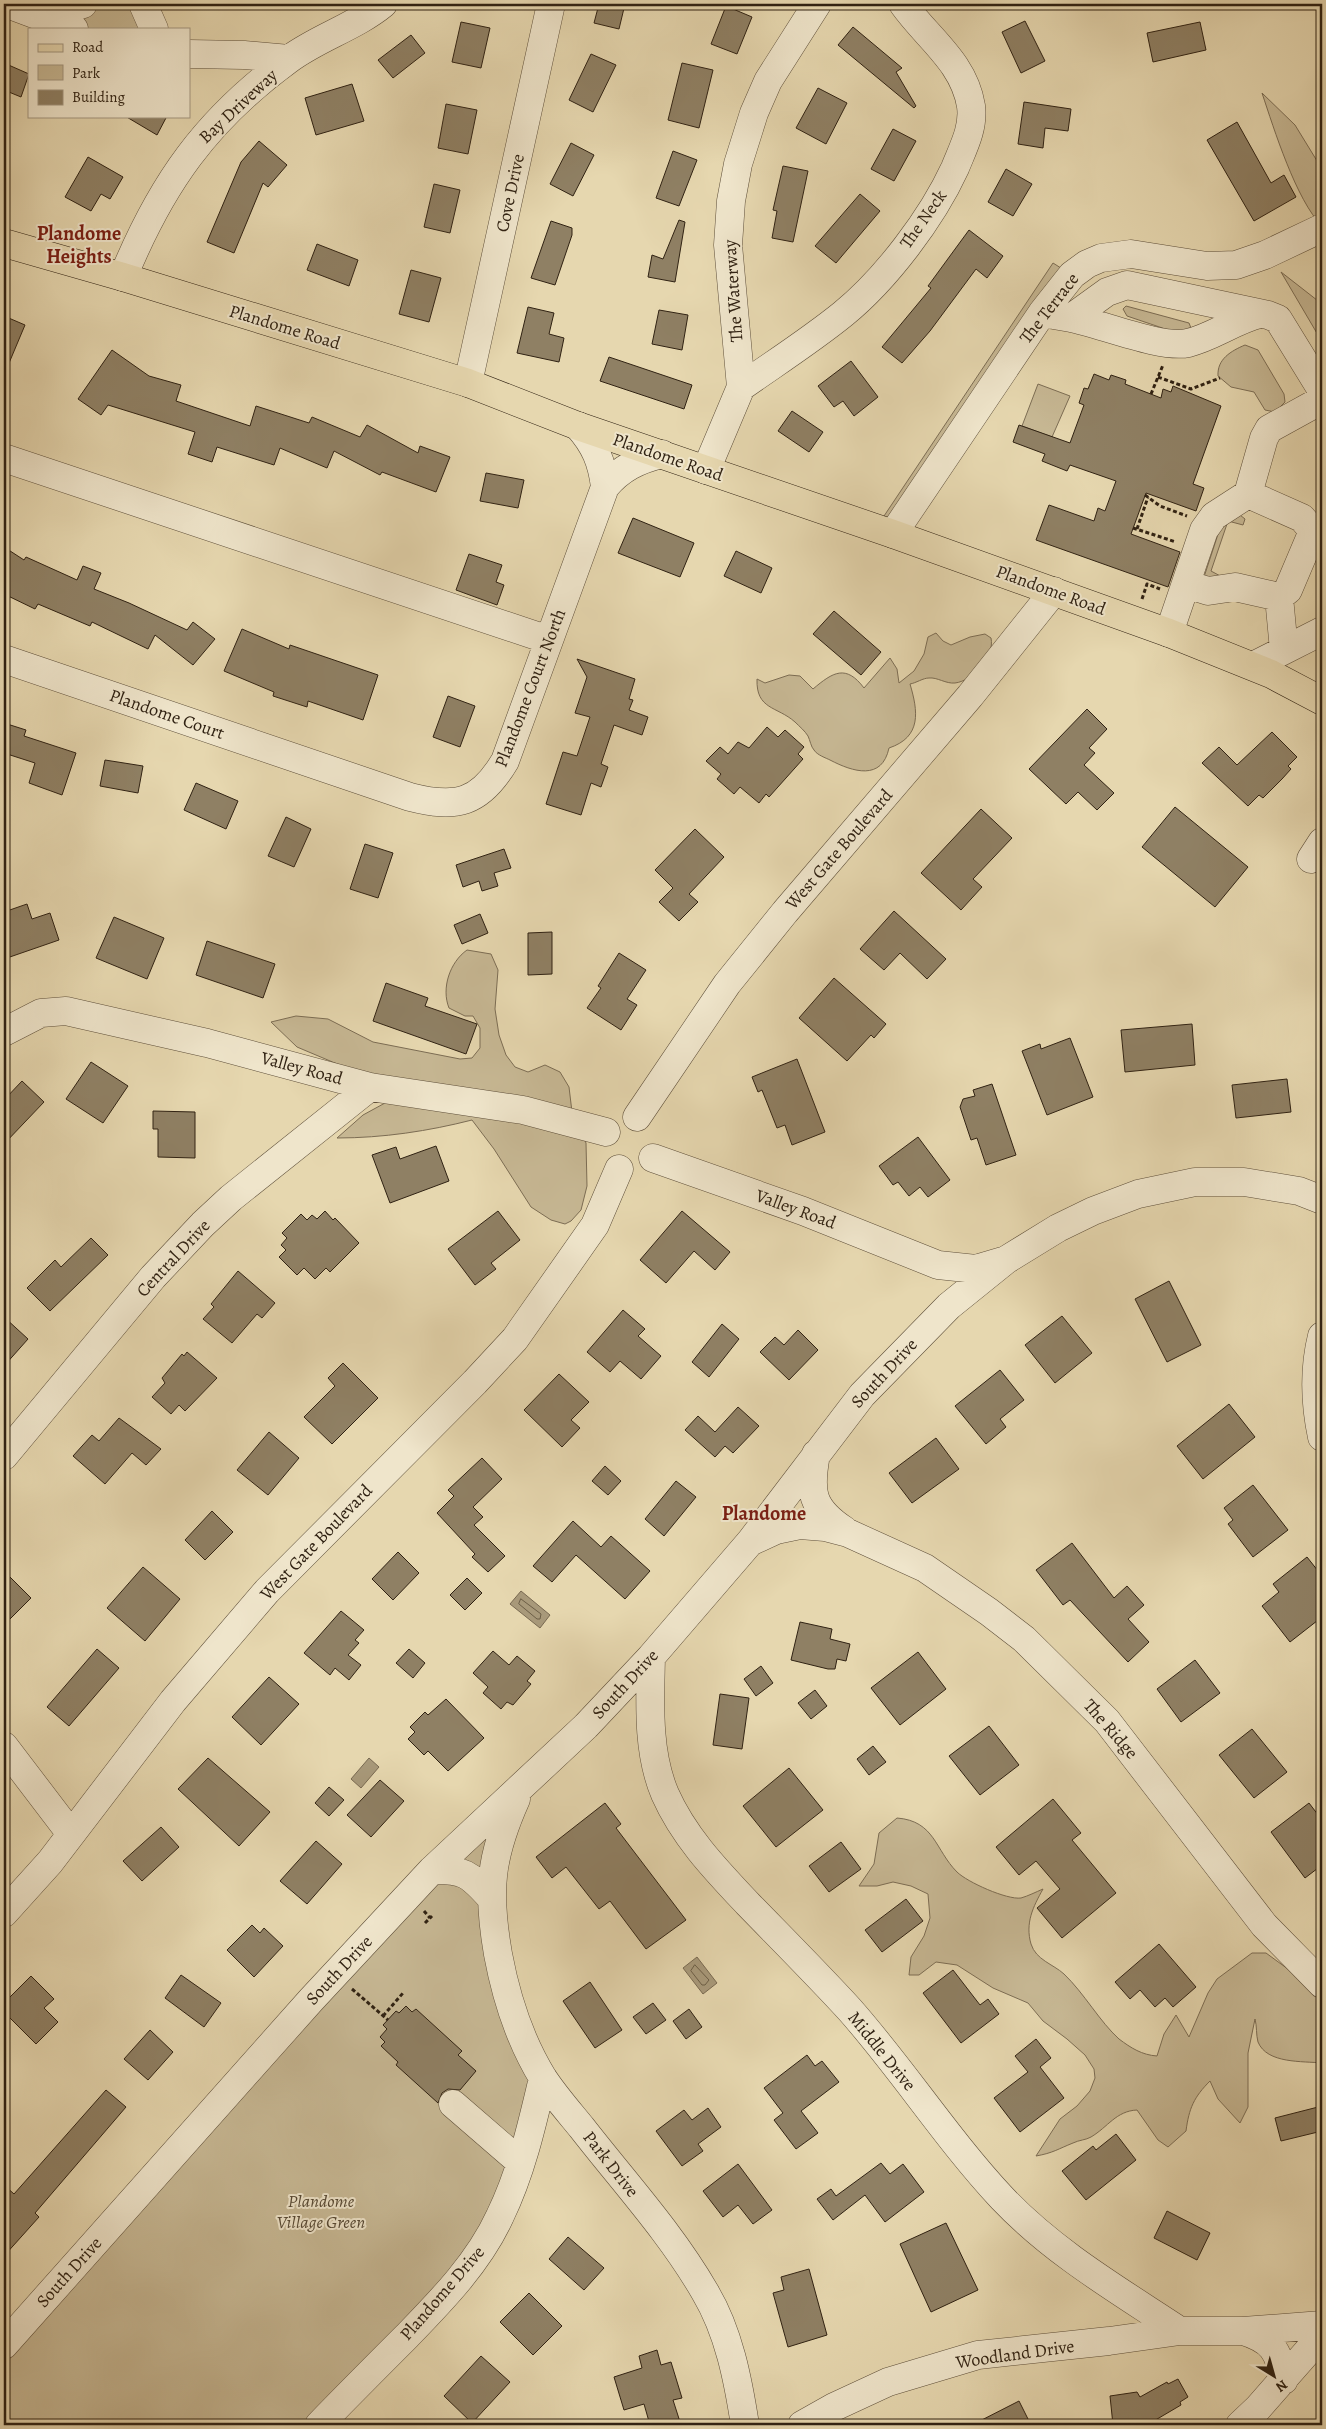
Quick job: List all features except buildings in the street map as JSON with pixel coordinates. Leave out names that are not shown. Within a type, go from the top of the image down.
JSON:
[{"type":"main road","name":"Plandome Road","points":[[4,243],[123,277],[468,383],[578,426],[893,534],[1169,633],[1294,684],[1322,701]]},
{"type":"street","points":[[18,7],[63,10],[83,4]]},
{"type":"street","points":[[144,4],[154,28]]},
{"type":"street","name":"Bay Driveway","points":[[123,277],[143,228],[170,181],[193,149],[241,98],[289,59],[383,4]]},
{"type":"street","name":"Cove Drive","points":[[468,383],[551,4]]},
{"type":"street","name":"The Waterway","points":[[706,470],[741,387],[728,245],[731,201],[738,164],[754,113],[768,81],[817,4]]},
{"type":"street","name":"The Neck","points":[[741,387],[843,314],[876,282],[934,209],[967,140],[971,121],[971,106],[960,73],[940,44],[913,18],[903,4]]},
{"type":"street","points":[[18,7],[71,28]]},
{"type":"street","points":[[190,54],[244,55],[289,59]]},
{"type":"street","name":"The Terrace","points":[[893,534],[1042,313],[1072,275],[1087,264],[1101,258],[1132,254],[1207,266],[1236,265],[1265,255],[1322,228]]},
{"type":"street","points":[[1070,318],[1107,292],[1127,285],[1278,319],[1322,393],[1318,402],[1269,429],[1264,438],[1248,494],[1225,507],[1208,524],[1174,587],[1169,633]]},
{"type":"street","points":[[1042,313],[1096,323],[1171,346],[1197,340],[1260,314]]},
{"type":"street","name":"Plandome Court North","points":[[578,426],[589,438],[598,453],[603,469],[605,487]]},
{"type":"street","name":"Plandome Court North","points":[[331,770],[434,803],[458,803],[479,793],[492,782],[505,761],[605,487],[616,474],[629,466],[662,454]]},
{"type":"street","points":[[4,458],[549,640]]},
{"type":"street","points":[[1248,494],[1302,518],[1313,531],[1288,590],[1279,597]]},
{"type":"street","points":[[1174,587],[1208,591],[1235,587],[1279,597]]},
{"type":"street","name":"West Gate Boulevard","points":[[637,1118],[727,984],[785,912],[970,696],[1054,591]]},
{"type":"street","points":[[1279,597],[1284,650]]},
{"type":"street","points":[[1253,666],[1322,631]]},
{"type":"street","name":"Plandome Court","points":[[4,659],[331,770]]},
{"type":"street","name":"Valley Road","points":[[4,1032],[41,1013],[66,1011],[207,1043],[370,1087],[523,1110],[606,1132]]},
{"type":"street","name":"Central Drive","points":[[4,1456],[153,1277],[203,1224],[231,1198],[370,1087]]},
{"type":"street","points":[[637,1118],[645,1121],[656,1136],[658,1145],[654,1158],[636,1171],[619,1169],[606,1158],[603,1149],[606,1132],[619,1120],[637,1118]]},
{"type":"street","name":"Valley Road","points":[[654,1158],[803,1211],[938,1265],[976,1269],[1006,1260]]},
{"type":"street","name":"West Gate Boulevard","points":[[4,1913],[50,1862],[173,1702],[267,1591],[475,1382],[515,1339],[595,1225],[614,1186],[619,1169]]},
{"type":"street","name":"South Drive","points":[[4,2345],[335,1974],[432,1870],[519,1791],[586,1726],[652,1657],[750,1542],[862,1395],[950,1306],[1006,1260],[1058,1228],[1093,1211],[1138,1194],[1195,1182],[1244,1182],[1299,1191],[1322,1200]]},
{"type":"street","points":[[938,1265],[946,1284],[950,1306]]},
{"type":"street","points":[[1322,1336],[1316,1358],[1317,1412],[1322,1436]]},
{"type":"street","name":"The Ridge","points":[[816,1454],[812,1491],[816,1503],[829,1520],[848,1532],[925,1568],[989,1612],[1024,1639],[1107,1721],[1264,1925],[1322,1984]]},
{"type":"street","name":"The Ridge","points":[[750,1542],[776,1530],[800,1525],[825,1527],[848,1532]]},
{"type":"street","name":"Middle Drive","points":[[652,1657],[650,1700],[653,1743],[664,1792],[679,1823],[711,1865],[850,2011],[948,2135],[1002,2198],[1039,2233],[1082,2267],[1180,2331]]},
{"type":"street","points":[[4,1746],[72,1834]]},
{"type":"street","name":"Park Drive","points":[[519,1791],[501,1832],[495,1852],[491,1898],[504,1987],[523,2040],[543,2078],[662,2229],[706,2292],[730,2349],[745,2425]]},
{"type":"street","points":[[432,1870],[461,1871],[479,1884],[491,1898]]},
{"type":"street","name":"Plandome Drive","points":[[318,2425],[428,2314],[472,2262],[500,2216],[520,2162],[543,2078]]},
{"type":"street","points":[[453,2104],[520,2162]]},
{"type":"street","points":[[1180,2331],[1243,2331],[1322,2324]]},
{"type":"street","name":"Woodland Drive","points":[[802,2425],[834,2407],[888,2382],[978,2355],[1110,2341],[1180,2331]]},
{"type":"street","points":[[1243,2331],[1263,2339],[1277,2353],[1284,2380]]},
{"type":"street","points":[[1240,2425],[1284,2380],[1322,2335]]},
{"type":"path","points":[[1151,394],[1171,346]]},
{"type":"path","points":[[1158,377],[1191,389],[1220,378]]},
{"type":"path","points":[[1177,542],[1135,528],[1147,495],[1160,506],[1208,524]]},
{"type":"path","points":[[1143,595],[1147,584],[1174,587]]},
{"type":"path","points":[[425,1923],[432,1916]]},
{"type":"path","points":[[335,1974],[388,2020]]},
{"type":"path","points":[[384,2016],[403,1993]]},
{"type":"green space","points":[[83,4],[143,4],[154,28],[74,28]]},
{"type":"green space","points":[[1262,93],[1295,125],[1322,169],[1322,226],[1312,214],[1295,182],[1279,144]]},
{"type":"green space","points":[[1053,263],[1072,275],[893,534],[876,528]]},
{"type":"green space","points":[[1281,272],[1322,304],[1322,342],[1318,335]]},
{"type":"green space","points":[[1126,306],[1189,323],[1191,328],[1183,335],[1127,316],[1123,309]]},
{"type":"green space","points":[[1245,345],[1258,350],[1284,394],[1285,402],[1275,412],[1265,410],[1254,392],[1231,387],[1218,376],[1222,360]]},
{"type":"green space","points":[[1038,384],[1070,396],[1052,437],[1022,426]]},
{"type":"green space","points":[[1240,515],[1245,519],[1243,525],[1228,521],[1211,571],[1224,578],[1204,577],[1222,522]]},
{"type":"green space","points":[[936,633],[943,641],[951,645],[970,637],[985,634],[991,638],[990,652],[975,673],[962,681],[952,683],[929,678],[910,684],[916,713],[912,730],[900,743],[889,748],[880,765],[873,769],[866,771],[848,768],[819,755],[813,749],[808,736],[795,722],[769,706],[760,697],[757,679],[765,683],[789,675],[800,676],[813,689],[833,675],[845,673],[857,680],[864,688],[890,658],[897,669],[899,683],[914,671],[924,654],[928,637]]},
{"type":"green space","points":[[467,950],[491,954],[498,970],[495,1009],[499,1035],[506,1055],[515,1067],[528,1072],[545,1065],[560,1072],[569,1087],[572,1112],[586,1143],[587,1186],[581,1210],[571,1221],[565,1224],[551,1220],[531,1207],[494,1149],[472,1120],[406,1133],[337,1138],[363,1115],[396,1097],[342,1066],[297,1047],[271,1022],[296,1016],[328,1019],[373,1042],[460,1059],[472,1058],[480,1048],[480,1028],[473,1016],[465,1016],[449,1008],[446,992],[452,968]]},
{"type":"green space","points":[[897,1818],[910,1820],[927,1831],[957,1872],[978,1885],[1015,1898],[1021,1898],[1043,1889],[1031,1915],[1029,1936],[1033,1949],[1041,1958],[1064,1974],[1112,2032],[1132,2048],[1142,2053],[1157,2056],[1164,2034],[1176,2015],[1189,2037],[1208,1993],[1217,1979],[1252,1953],[1266,1953],[1322,1994],[1322,2063],[1286,2060],[1269,2054],[1258,2042],[1255,2019],[1248,2053],[1248,2107],[1240,2123],[1218,2099],[1210,2081],[1193,2103],[1186,2131],[1168,2147],[1158,2140],[1137,2110],[1123,2113],[1089,2138],[1036,2156],[1060,2119],[1077,2106],[1090,2091],[1095,2078],[1094,2069],[1085,2055],[1043,2021],[1028,2003],[993,1988],[957,1965],[936,1962],[919,1975],[909,1975],[911,1957],[924,1936],[930,1918],[928,1894],[911,1886],[893,1882],[877,1886],[859,1886],[874,1864],[879,1833]]},
{"type":"green space","points":[[489,1833],[483,1870],[460,1860]]},
{"type":"green space","name":"Plandome Village Green","points":[[432,1870],[468,1875],[543,2078],[500,2216],[319,2425],[4,2425],[4,2345]]},
{"type":"water","points":[[521,1591],[550,1615],[540,1628],[510,1604]]},
{"type":"water","points":[[369,1758],[379,1767],[361,1788],[351,1779]]},
{"type":"water","points":[[697,1957],[717,1983],[703,1994],[683,1968]]},
{"type":"district","name":"Plandome Heights","points":[[79,244]]},
{"type":"district","name":"Plandome","points":[[764,1513]]}]
